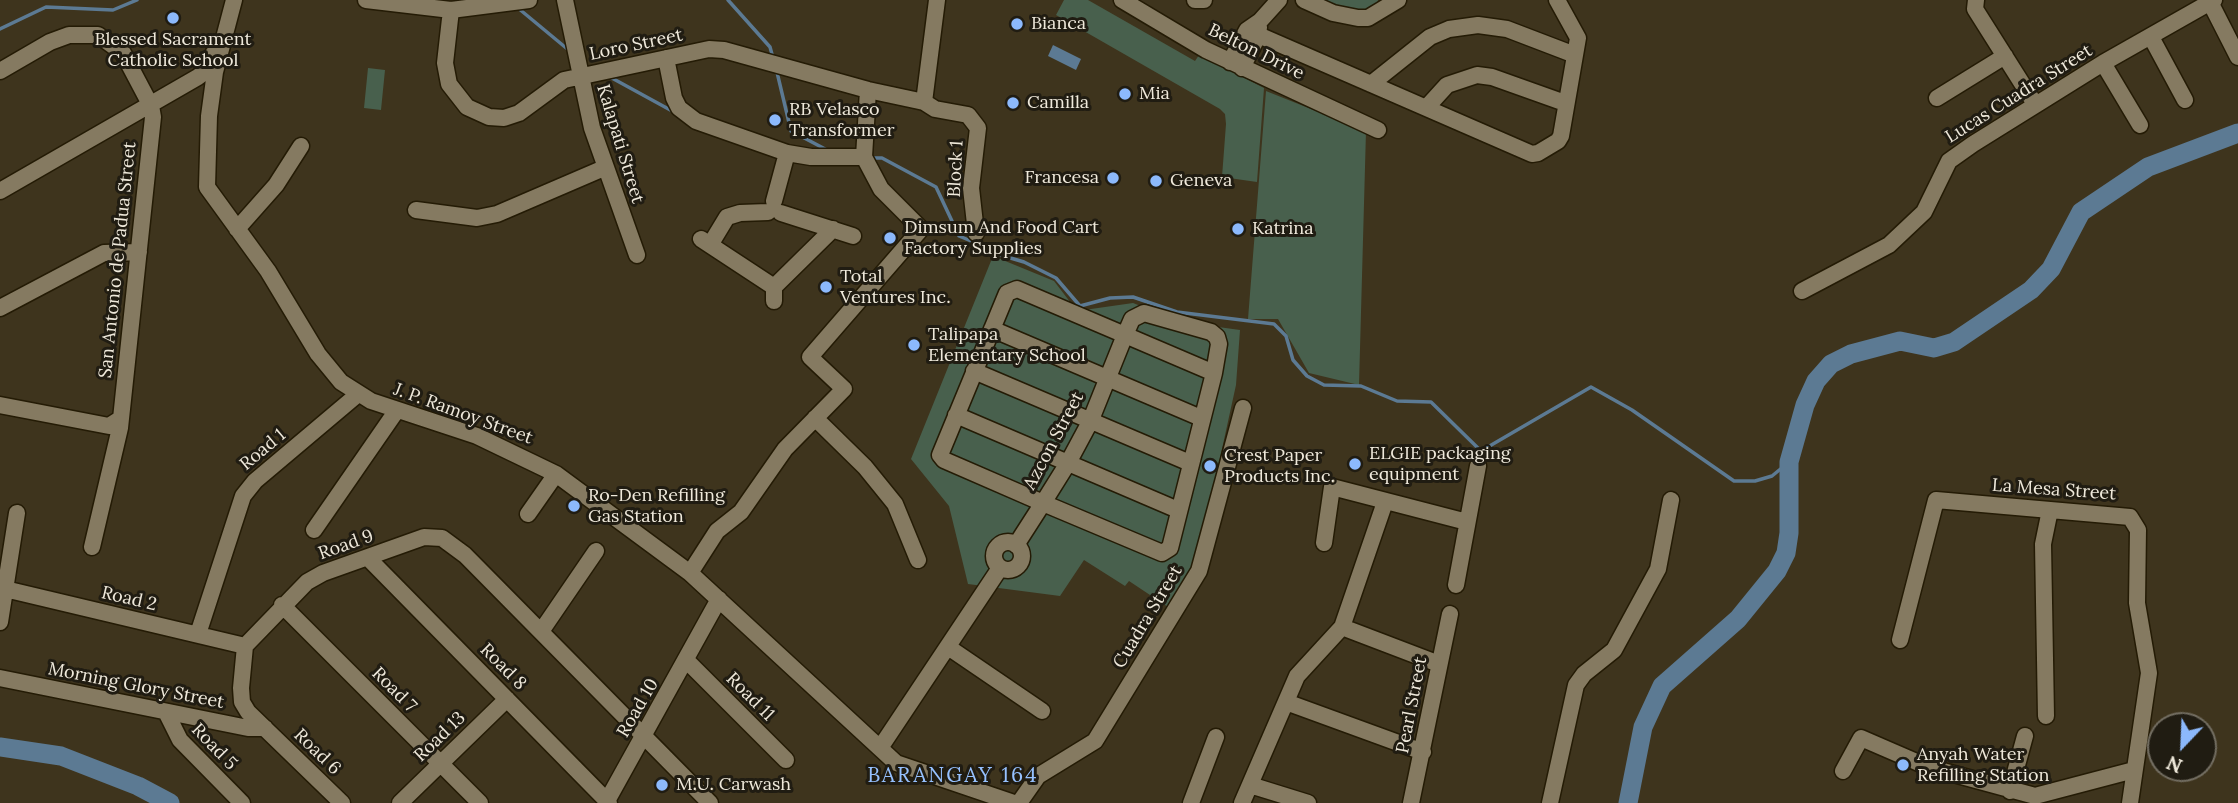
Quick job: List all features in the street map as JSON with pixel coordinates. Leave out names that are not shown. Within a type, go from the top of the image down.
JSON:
[{"type":"street","name":"J. P. Ramoy Street","points":[[234,0],[214,83],[205,177],[211,195],[268,271],[318,354],[341,382],[357,394],[503,447],[556,474],[690,573],[899,765],[1016,803]]},
{"type":"street","points":[[366,0],[451,10],[529,0]]},
{"type":"street","name":"Kalapati Street","points":[[565,0],[580,76],[604,168],[637,255]]},
{"type":"street","points":[[924,102],[937,0]]},
{"type":"street","name":"Belton Drive","points":[[1122,0],[1236,65],[1378,130]]},
{"type":"street","points":[[1195,0],[1204,0]]},
{"type":"street","points":[[1236,65],[1255,29],[1279,0]]},
{"type":"street","points":[[1304,0],[1332,13],[1358,18],[1368,18],[1390,2]]},
{"type":"street","points":[[1255,29],[1371,84],[1532,153],[1558,141],[1578,38],[1557,0]]},
{"type":"street","points":[[1976,0],[1975,9],[2035,104]]},
{"type":"street","points":[[2212,1],[2238,57]]},
{"type":"street","name":"Lucas Cuadra Street","points":[[1802,291],[1889,245],[1924,212],[1950,160],[2035,104],[2212,1]]},
{"type":"street","name":"Loro Street","points":[[451,10],[445,53],[446,78],[456,97],[474,111],[497,118],[511,116],[530,105],[555,84],[580,76],[709,49],[724,50],[868,90],[924,102]]},
{"type":"street","points":[[1371,84],[1430,37],[1449,29],[1478,25],[1507,29],[1575,55]]},
{"type":"street","points":[[0,191],[204,73],[225,33]]},
{"type":"street","points":[[0,71],[50,42],[69,35],[98,35],[122,52],[151,106]]},
{"type":"street","points":[[2151,37],[2185,100]]},
{"type":"street","points":[[1937,98],[2005,56]]},
{"type":"street","points":[[666,58],[674,98],[686,115],[725,134],[789,153],[864,157]]},
{"type":"street","points":[[2103,63],[2140,125]]},
{"type":"street","points":[[1427,107],[1447,85],[1477,75],[1492,77],[1565,103]]},
{"type":"street","points":[[690,573],[717,531],[741,512],[785,449],[844,389],[810,357],[921,229],[881,189],[864,157],[868,90]]},
{"type":"street","name":"Block 1","points":[[924,102],[930,107],[968,115],[978,128],[971,188],[976,233]]},
{"type":"street","name":"San Antonio de Padua Street","points":[[92,547],[113,463],[120,419],[153,117],[151,106]]},
{"type":"street","points":[[237,229],[276,186],[301,146]]},
{"type":"street","points":[[775,207],[789,153]]},
{"type":"street","points":[[416,210],[477,218],[497,215],[604,168]]},
{"type":"street","points":[[833,229],[774,294],[706,242],[727,217],[775,207],[853,236]]},
{"type":"street","points":[[0,308],[104,253],[139,253]]},
{"type":"street","points":[[1017,289],[1125,335],[1214,373],[1170,548],[1162,553],[944,460],[940,455],[1007,293],[1017,289]]},
{"type":"street","name":"Azcon Street","points":[[880,748],[1000,568],[995,560],[995,551],[1002,544],[1016,545],[1068,463],[1090,422],[1125,335],[1138,314],[1144,313],[1217,337],[1214,373]]},
{"type":"street","points":[[992,329],[1202,418]]},
{"type":"street","points":[[974,372],[1190,463]]},
{"type":"street","name":"Road 1","points":[[198,635],[243,496],[255,481],[357,394]]},
{"type":"street","points":[[0,405],[109,426],[120,419]]},
{"type":"street","name":"Cuadra Street","points":[[1016,803],[1038,776],[1095,741],[1199,571],[1243,408]]},
{"type":"street","points":[[314,530],[397,410]]},
{"type":"street","points":[[956,415],[1178,510]]},
{"type":"street","points":[[815,418],[865,467],[895,504],[911,535],[918,560]]},
{"type":"street","points":[[1456,585],[1478,466]]},
{"type":"street","points":[[528,514],[556,474]]},
{"type":"street","points":[[1324,543],[1332,487],[1385,502],[1391,500],[1467,522]]},
{"type":"street","name":"La Mesa Street","points":[[1900,640],[1937,499],[2123,514],[2135,522],[2137,603],[2149,673],[2130,803]]},
{"type":"street","points":[[1550,803],[1576,685],[1584,674],[1614,650],[1658,569],[1671,500]]},
{"type":"street","points":[[1242,803],[1304,666],[1342,627],[1385,502]]},
{"type":"street","points":[[2046,716],[2043,544],[2050,510]]},
{"type":"street","points":[[0,622],[17,513]]},
{"type":"street","name":"Road 9","points":[[245,646],[282,605],[323,573],[369,559],[405,542],[424,537],[442,538],[465,555],[542,630],[710,803]]},
{"type":"street","points":[[542,630],[596,551]]},
{"type":"street","name":"Road 8","points":[[369,559],[608,802]]},
{"type":"street","name":"Road 2","points":[[5,589],[245,646]]},
{"type":"street","name":"Road 10","points":[[608,802],[702,634],[713,624],[723,602]]},
{"type":"street","name":"Road 7","points":[[282,605],[480,803]]},
{"type":"street","name":"Pearl Street","points":[[1410,803],[1423,752],[1450,614]]},
{"type":"street","points":[[1342,627],[1439,664]]},
{"type":"street","points":[[245,646],[242,702],[265,728]]},
{"type":"street","points":[[948,646],[1042,711]]},
{"type":"street","name":"Road 11","points":[[687,661],[786,760]]},
{"type":"street","name":"Morning Glory Street","points":[[0,678],[248,729],[265,728]]},
{"type":"street","name":"Road 13","points":[[400,803],[507,699]]},
{"type":"street","points":[[1286,702],[1423,752]]},
{"type":"street","name":"Road 5","points":[[166,712],[180,740],[242,803]]},
{"type":"street","name":"Road 6","points":[[265,728],[342,803]]},
{"type":"street","points":[[2010,797],[2025,736]]},
{"type":"street","points":[[1191,803],[1216,737]]},
{"type":"street","points":[[1843,771],[1861,738],[1928,767],[2010,797],[2035,796],[2134,770]]},
{"type":"street","points":[[1250,785],[1308,803]]},
{"type":"green space","points":[[1064,0],[1088,0],[1195,61],[1199,55],[1264,88],[1257,182],[1222,177],[1226,124],[1225,114],[1220,109],[1056,15]]},
{"type":"green space","points":[[1316,0],[1378,0],[1370,11],[1358,13]]},
{"type":"green space","points":[[368,68],[385,70],[381,110],[364,108]]},
{"type":"green space","points":[[1266,91],[1366,131],[1359,385],[1309,373],[1278,319],[1248,319]]},
{"type":"green space","points":[[993,256],[1054,281],[1077,311],[1133,303],[1182,322],[1240,330],[1236,385],[1197,563],[1171,609],[1129,581],[1125,586],[1084,560],[1060,596],[968,584],[949,506],[911,459]]},
{"type":"water","points":[[1053,45],[1081,59],[1076,70],[1048,56]]},
{"type":"waterway","points":[[0,29],[46,7],[113,10],[137,0]]},
{"type":"waterway","points":[[728,0],[770,47],[773,58]]},
{"type":"waterway","points":[[518,8],[571,52]]},
{"type":"waterway","points":[[776,68],[791,131],[827,150]]},
{"type":"waterway","points":[[610,77],[674,112]]},
{"type":"waterway","points":[[1628,803],[1643,727],[1662,686],[1738,619],[1777,571],[1786,553],[1789,533],[1789,462],[1805,405],[1816,381],[1831,364],[1851,354],[1900,341],[1934,348],[1954,342],[2031,290],[2051,269],[2081,212],[2148,167],[2238,133]]},
{"type":"waterway","points":[[872,158],[882,158],[936,187],[959,236],[988,248]]},
{"type":"waterway","points":[[987,251],[1024,262],[1056,278],[1080,306],[1110,298],[1133,297],[1177,312],[1274,324],[1286,336],[1293,360],[1307,376],[1324,385],[1361,386],[1397,401],[1431,402],[1481,451],[1591,387],[1632,410],[1734,481],[1755,481],[1772,476],[1789,462]]},
{"type":"waterway","points":[[0,747],[61,756],[138,786],[170,803]]},
{"type":"place","name":"Blessed Sacrament Catholic School","points":[[173,18]]},
{"type":"place","name":"Bianca","points":[[1017,24]]},
{"type":"place","name":"Mia","points":[[1125,94]]},
{"type":"place","name":"Camilla","points":[[1013,103]]},
{"type":"place","name":"RB Velasco Transformer","points":[[775,120]]},
{"type":"place","name":"Francesa","points":[[1113,178]]},
{"type":"place","name":"Geneva","points":[[1156,181]]},
{"type":"place","name":"Katrina","points":[[1238,229]]},
{"type":"place","name":"Dimsum And Food Cart Factory Supplies","points":[[890,238]]},
{"type":"place","name":"Total Ventures Inc.","points":[[826,287]]},
{"type":"place","name":"Talipapa Elementary School","points":[[914,345]]},
{"type":"place","name":"ELGIE packaging equipment","points":[[1355,464]]},
{"type":"place","name":"Crest Paper Products Inc.","points":[[1210,466]]},
{"type":"place","name":"Ro-Den Refilling Gas Station","points":[[574,506]]},
{"type":"place","name":"Anyah Water Refilling Station","points":[[1903,765]]},
{"type":"place","name":"M.U. Carwash","points":[[662,785]]},
{"type":"district","name":"BARANGAY 164","points":[[953,776]]}]
